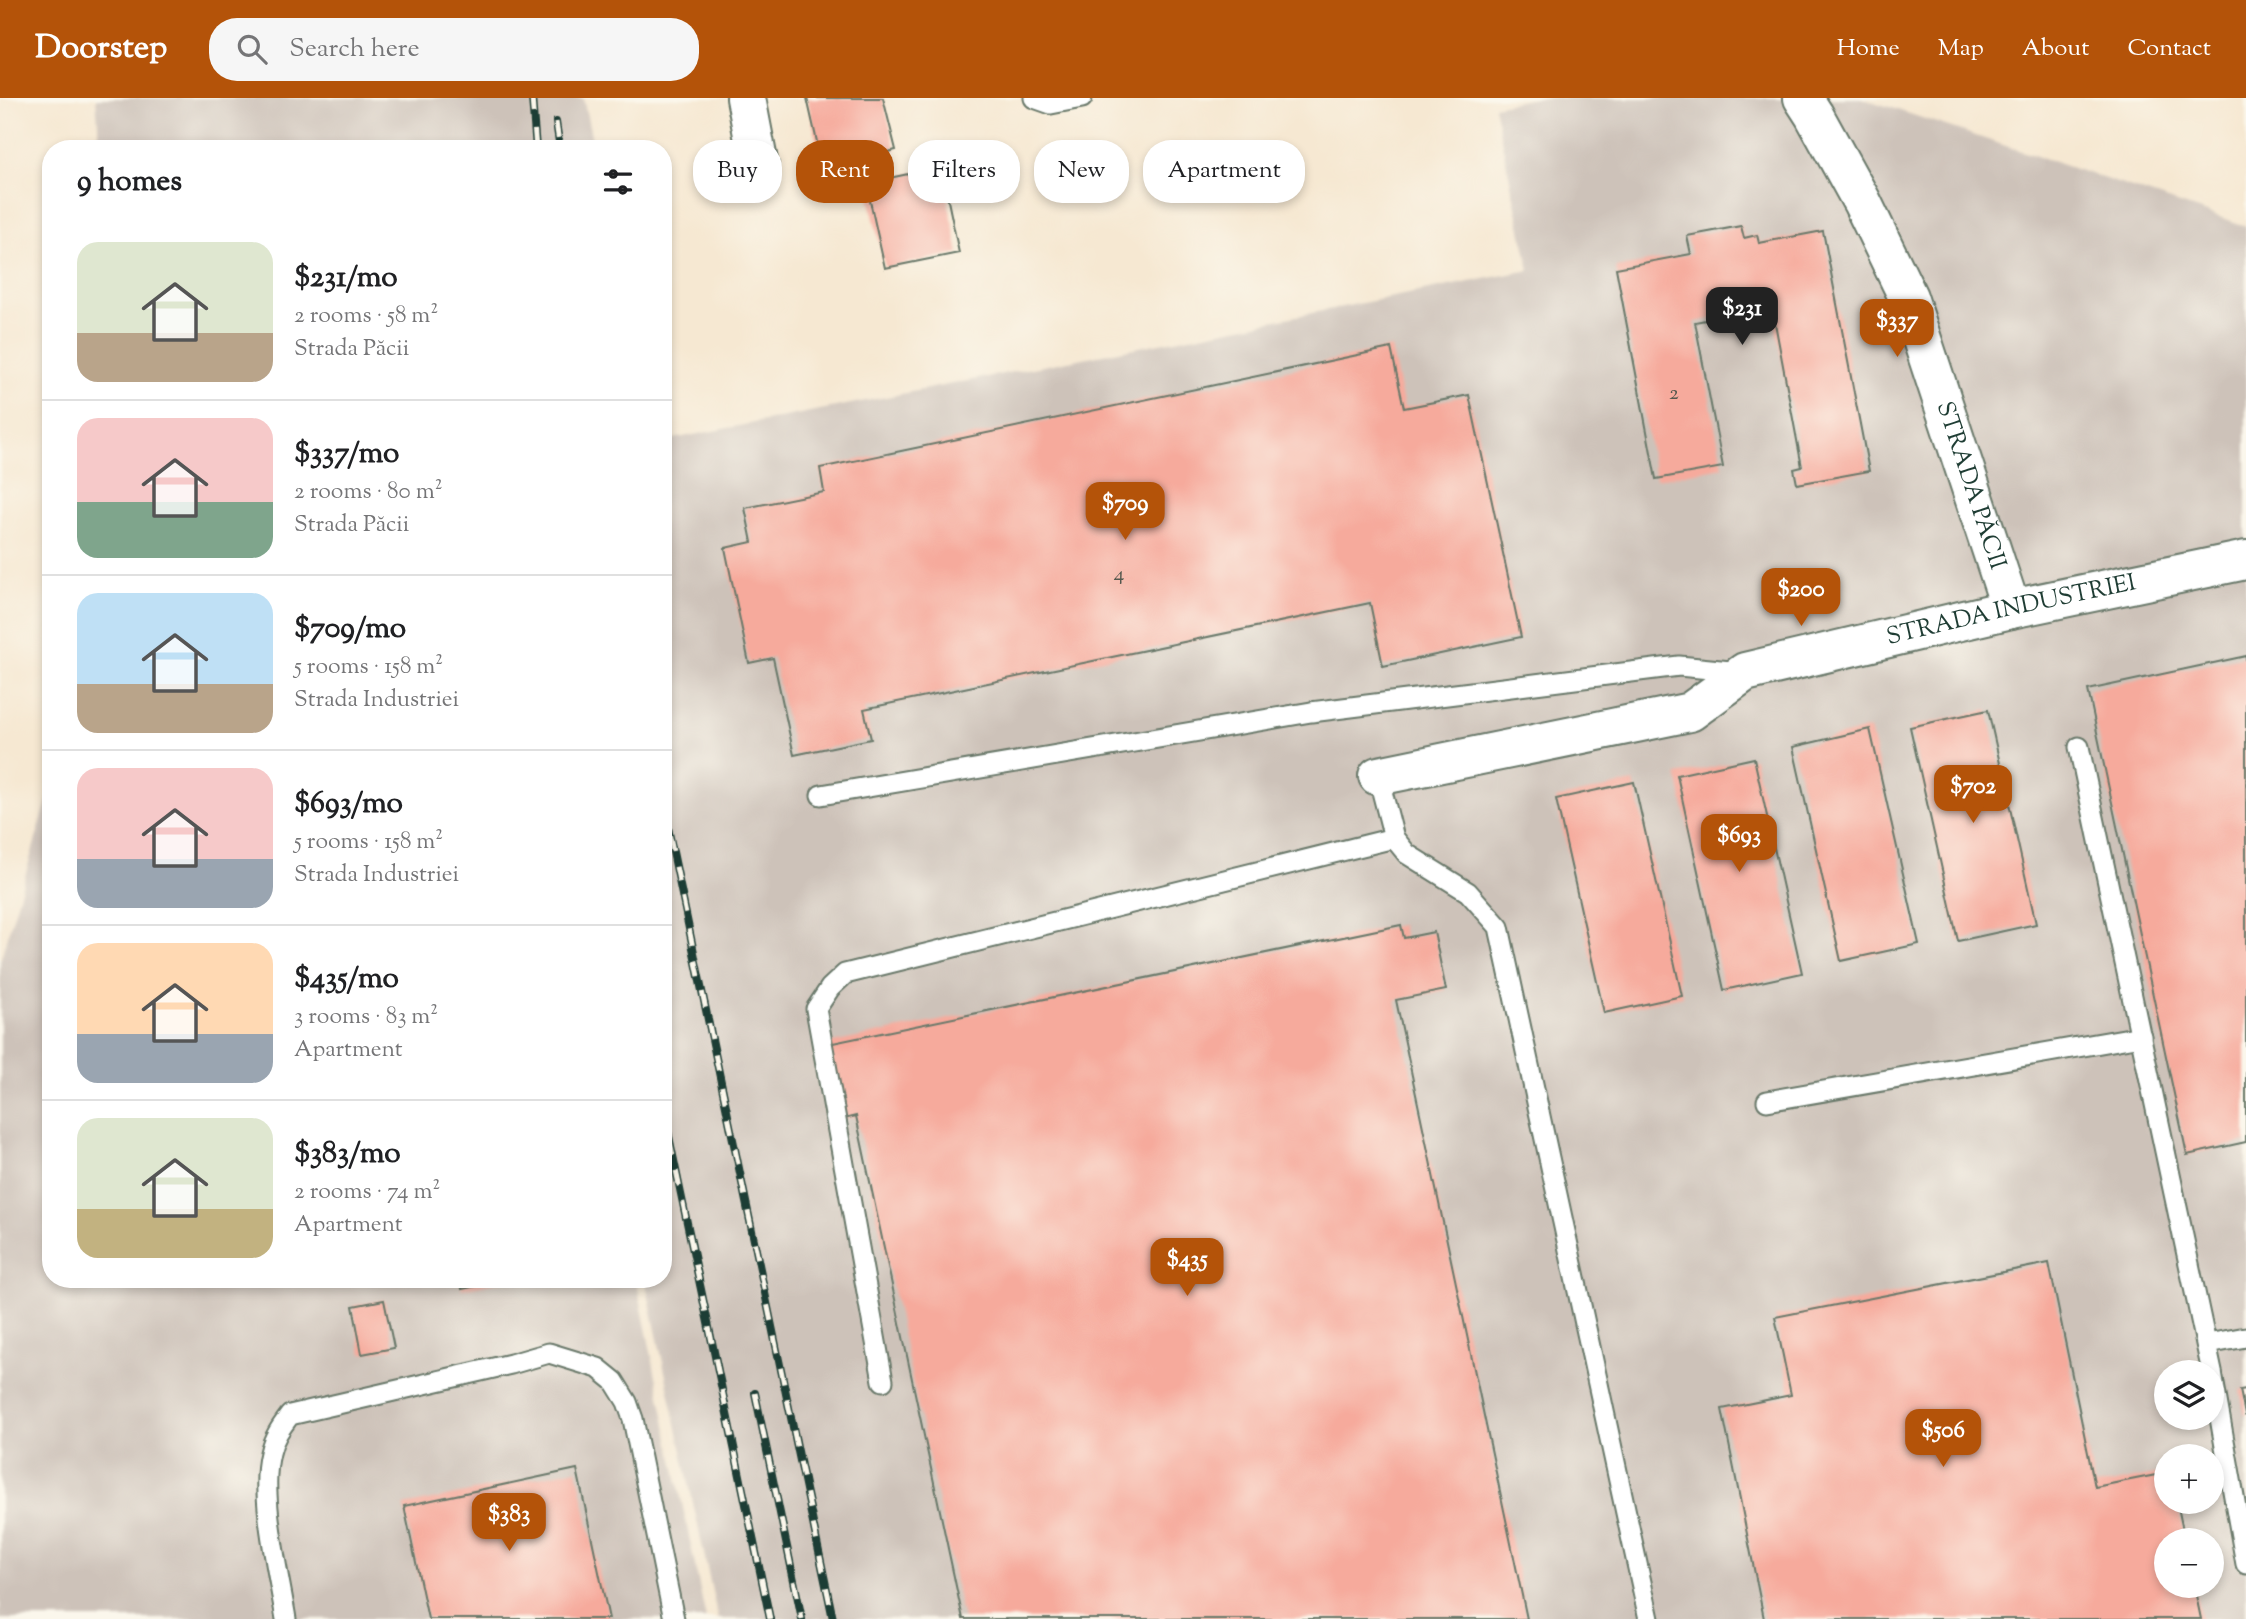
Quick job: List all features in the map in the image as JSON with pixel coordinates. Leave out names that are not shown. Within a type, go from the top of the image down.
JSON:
[{"type":"street","points":[[746,98],[753,140]]},
{"type":"street","name":"STRADA PĂCII","points":[[1803,98],[1862,202],[1908,297],[2011,609]]},
{"type":"street","name":"STRADA INDUSTRIEI","points":[[1377,776],[1690,712],[1745,672],[2011,609],[2246,560]]},
{"type":"lane","points":[[1034,98],[1051,104],[1082,98]]},
{"type":"lane","points":[[821,795],[1311,712],[1679,666],[1745,672]]},
{"type":"lane","points":[[2079,747],[2210,1360]]},
{"type":"lane","points":[[1377,776],[1394,838],[1406,855],[1468,892],[1500,927],[1649,1619]]},
{"type":"lane","points":[[883,1381],[816,1009],[830,988],[845,974],[1394,838]]},
{"type":"lane","points":[[1767,1101],[2141,1036]]},
{"type":"lane","points":[[2207,1344],[2246,1337]]},
{"type":"lane","points":[[286,1619],[273,1539],[267,1479],[270,1453],[278,1430],[290,1415],[549,1353],[598,1368],[614,1381],[628,1402],[674,1619]]},
{"type":"lane","points":[[2222,1430],[2246,1564]]},
{"type":"shaded area","points":[[96,98],[583,98],[592,140],[99,140]]},
{"type":"shaded area","points":[[1535,98],[1862,98],[2246,226],[2246,1619],[718,1619],[647,1288],[672,1288],[672,439],[1530,270],[1494,106]]},
{"type":"shaded area","points":[[42,819],[42,1288],[638,1288],[706,1619],[0,1619],[0,961]]},
{"type":"building","points":[[807,98],[883,98],[894,140],[817,140]]},
{"type":"building","points":[[908,174],[908,203],[949,203],[959,253],[885,268],[870,203],[894,203],[894,177]]},
{"type":"building","points":[[1741,226],[1744,238],[1757,235],[1759,243],[1823,231],[1869,471],[1797,484],[1794,469],[1802,467],[1772,307],[1695,322],[1723,467],[1656,479],[1616,268],[1691,254],[1687,236]]},
{"type":"building","points":[[1391,348],[1404,408],[1469,395],[1521,637],[1383,666],[1370,603],[864,709],[871,739],[794,755],[773,658],[749,663],[725,548],[752,542],[745,508],[824,492],[820,468]]},
{"type":"building","points":[[2246,656],[2246,1142],[2187,1155],[2088,690]]},
{"type":"building","points":[[1988,710],[2036,924],[1958,941],[1910,727]]},
{"type":"building","points":[[1870,729],[1919,944],[1841,961],[1793,747]]},
{"type":"building","points":[[1754,758],[1802,973],[1724,990],[1677,775]]},
{"type":"building","points":[[1634,782],[1682,996],[1604,1013],[1556,799]]},
{"type":"building","points":[[1401,925],[1404,938],[1434,932],[1446,990],[1396,1000],[1527,1619],[963,1619],[856,1116],[844,1119],[828,1044]]},
{"type":"building","points":[[2049,1263],[2095,1487],[2154,1475],[2154,1514],[2180,1514],[2182,1528],[2154,1528],[2154,1598],[2197,1598],[2201,1619],[1764,1619],[1722,1409],[1791,1395],[1775,1317]]},
{"type":"building","points":[[384,1300],[394,1348],[362,1354],[353,1306]]},
{"type":"building","points":[[2246,1389],[2246,1414],[2245,1415],[2240,1390]]},
{"type":"building","points":[[577,1469],[609,1619],[428,1619],[404,1506]]},
{"type":"railway","points":[[532,98],[535,140]]},
{"type":"railway","points":[[556,122],[559,140]]},
{"type":"railway","points":[[672,847],[833,1619]]},
{"type":"railway","points":[[672,1151],[770,1619]]},
{"type":"railway","points":[[755,1393],[802,1619]]}]
